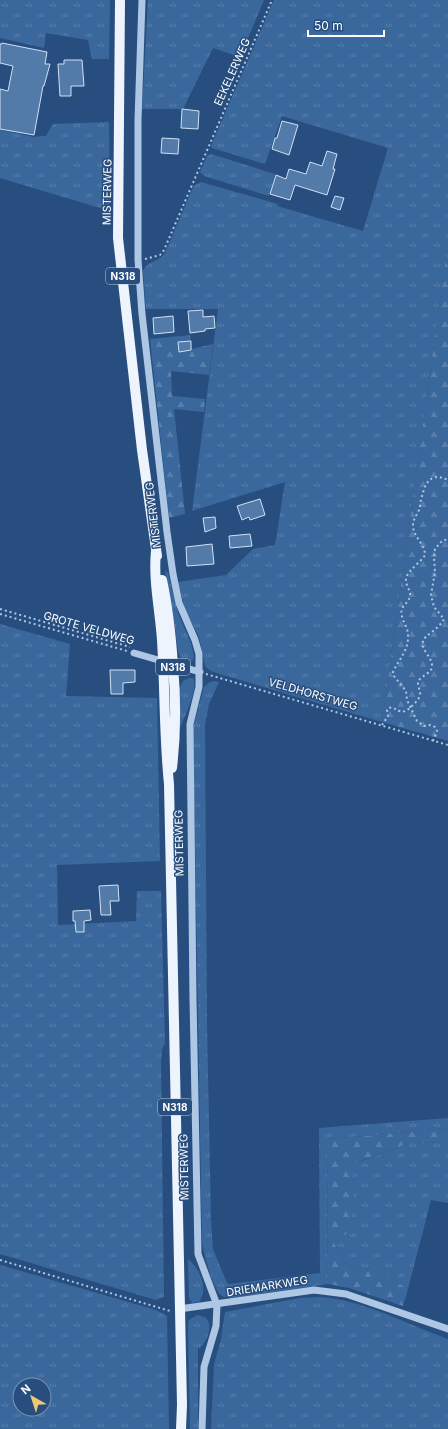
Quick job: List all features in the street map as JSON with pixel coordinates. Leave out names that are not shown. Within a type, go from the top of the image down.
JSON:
[{"type":"main road","name":"MISTERWEG","points":[[120,0],[118,238],[142,450],[156,551],[155,563],[168,663],[166,756],[169,784],[182,1405],[181,1429]]},
{"type":"street","name":"MISTERWEG","points":[[142,0],[138,120],[138,260],[142,314],[173,574],[178,603],[195,640],[199,654],[200,672],[199,687],[190,724],[193,1007],[198,1254],[217,1305],[216,1326],[204,1367],[202,1429]]},
{"type":"street","name":"GROTE VELDWEG","points":[[134,653],[168,663]]},
{"type":"street","points":[[168,663],[200,672]]},
{"type":"street","name":"DRIEMARKWEG","points":[[179,1311],[314,1290],[346,1294],[448,1329]]},
{"type":"path","name":"EEKELERWEG","points":[[138,260],[160,255],[164,250],[272,0]]},
{"type":"path","points":[[433,741],[437,731],[435,727],[430,724],[424,726],[421,725],[417,721],[407,700],[406,691],[394,676],[393,672],[405,652],[408,641],[406,623],[401,616],[401,610],[410,597],[406,583],[407,575],[426,556],[424,549],[414,531],[414,520],[421,507],[420,504],[426,484],[431,478],[440,476],[448,480]]},
{"type":"path","points":[[382,725],[388,716],[387,710],[390,707],[404,712],[410,708],[419,697],[419,680],[430,671],[432,666],[423,645],[423,641],[425,637],[438,628],[444,619],[434,607],[431,595],[435,572],[435,549],[442,541],[448,539]]},
{"type":"path","points":[[0,609],[130,647],[134,653]]},
{"type":"path","name":"GROTE VELDWEG","points":[[0,614],[134,653]]},
{"type":"path","name":"VELDHORSTWEG","points":[[200,672],[448,745]]},
{"type":"path","points":[[0,1260],[179,1311]]},
{"type":"green space","points":[[0,0],[110,0],[109,59],[92,59],[88,40],[46,33],[44,48],[0,38]]},
{"type":"green space","points":[[148,0],[264,0],[240,57],[213,48],[183,109],[142,109]]},
{"type":"green space","points":[[274,0],[448,0],[448,258],[446,258],[382,722],[211,671],[205,666],[199,637],[185,610],[178,582],[226,575],[253,549],[275,545],[285,482],[192,511],[218,309],[146,309],[143,271],[147,265],[164,255],[192,190],[195,185],[201,182],[278,204],[277,206],[363,231],[388,148],[282,116],[265,164],[212,148],[211,146]]},
{"type":"green space","points":[[109,122],[110,211],[0,178],[0,130],[34,137],[46,136],[53,124]]},
{"type":"green space","points":[[211,154],[275,174],[269,196],[204,176],[200,172],[207,156]]},
{"type":"green space","points":[[446,257],[448,258],[448,741],[382,722]]},
{"type":"green space","points":[[190,335],[192,349],[213,344],[209,375],[171,371],[172,396],[205,399],[204,412],[174,409],[185,514],[169,518],[150,339]]},
{"type":"green space","points":[[165,570],[168,573],[178,613],[191,643],[194,657],[190,662],[184,661],[178,652]]},
{"type":"green space","points":[[0,624],[70,644],[66,696],[157,698],[160,861],[57,865],[58,925],[136,921],[137,891],[161,891],[165,1043],[162,1049],[161,1062],[164,1297],[156,1300],[0,1254]]},
{"type":"green space","points":[[193,678],[194,689],[190,704],[179,731],[179,689],[183,681]]},
{"type":"green space","points":[[210,682],[219,682],[209,704],[205,724],[207,1024],[213,1249],[227,1283],[229,1284],[320,1273],[319,1128],[448,1118],[448,1129],[327,1139],[328,1284],[231,1298],[224,1297],[218,1292],[209,1270],[202,1242],[193,728],[204,687]]},
{"type":"green space","points":[[448,1129],[448,1142],[410,1143],[354,1164],[351,1221],[345,1235],[336,1238],[334,1241],[335,1246],[347,1264],[352,1267],[381,1273],[408,1289],[403,1306],[349,1288],[328,1284],[327,1139]]},
{"type":"green space","points":[[448,1142],[448,1203],[431,1200],[408,1289],[381,1273],[352,1267],[347,1264],[335,1246],[334,1241],[336,1238],[345,1235],[352,1200],[352,1171],[354,1164],[410,1143]]},
{"type":"green space","points":[[188,1259],[196,1268],[202,1279],[203,1291],[199,1302],[192,1303],[189,1298]]},
{"type":"green space","points":[[0,1265],[156,1310],[167,1316],[169,1429],[0,1429]]},
{"type":"green space","points":[[320,1297],[336,1299],[369,1308],[448,1339],[448,1429],[211,1429],[214,1364],[221,1339],[225,1312],[300,1298]]},
{"type":"green space","points":[[197,1315],[206,1318],[208,1321],[209,1330],[204,1344],[198,1349],[198,1429],[190,1429],[188,1324],[189,1320]]},
{"type":"building","points":[[2,43],[47,52],[45,64],[50,64],[43,86],[34,135],[0,129],[0,89],[8,91],[13,66],[0,63],[0,44]]},
{"type":"building","points":[[64,60],[82,60],[84,86],[71,86],[71,96],[60,96],[58,64],[64,64]]},
{"type":"building","points":[[182,109],[199,111],[198,129],[181,128]]},
{"type":"building","points":[[282,121],[298,125],[289,155],[272,149]]},
{"type":"building","points":[[162,138],[179,139],[178,154],[161,153]]},
{"type":"building","points":[[327,151],[337,154],[333,169],[335,169],[327,195],[295,185],[290,200],[270,194],[276,175],[286,179],[289,169],[306,174],[310,162],[322,166]]},
{"type":"building","points":[[335,196],[344,198],[340,210],[331,207]]},
{"type":"building","points":[[203,310],[203,317],[214,316],[215,328],[190,333],[188,311]]},
{"type":"building","points":[[173,316],[174,332],[154,334],[153,318]]},
{"type":"building","points":[[191,341],[191,350],[179,352],[178,342]]},
{"type":"building","points":[[260,499],[265,515],[250,520],[249,517],[242,520],[237,506]]},
{"type":"building","points":[[215,517],[216,528],[205,532],[203,518]]},
{"type":"building","points":[[250,534],[252,546],[230,548],[229,536]]},
{"type":"building","points":[[212,544],[214,564],[187,566],[186,547]]},
{"type":"building","points":[[110,670],[135,670],[135,682],[123,683],[123,694],[111,694]]},
{"type":"building","points":[[118,885],[119,901],[110,901],[111,915],[101,915],[99,886]]},
{"type":"building","points":[[90,910],[91,920],[84,921],[84,932],[76,932],[75,921],[73,921],[73,911]]}]
